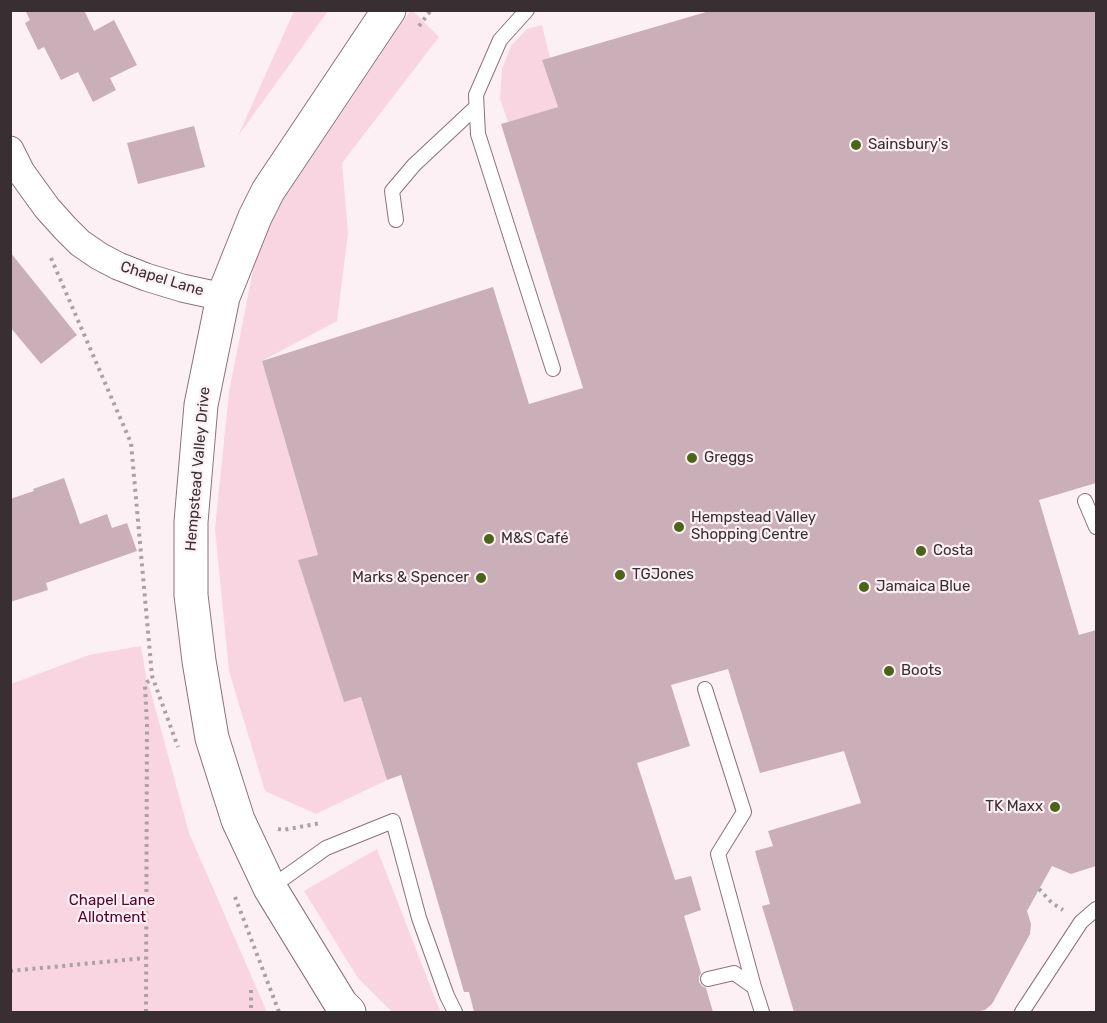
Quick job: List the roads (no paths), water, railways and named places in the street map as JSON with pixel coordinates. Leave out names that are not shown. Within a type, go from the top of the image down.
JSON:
[{"type":"street","name":"Hempstead Valley Drive","points":[[349,1012],[341,1004],[270,888],[238,820],[212,738],[199,661],[191,595],[191,522],[201,405],[223,297],[255,216],[268,191],[389,10]]},
{"type":"street","name":"Chapel Lane","points":[[10,150],[21,172],[47,208],[80,243],[118,266],[146,277],[223,297]]},
{"type":"lane","points":[[528,10],[500,40],[476,95],[476,107],[478,134],[553,369]]},
{"type":"lane","points":[[396,220],[392,191],[414,165],[476,107]]},
{"type":"lane","points":[[1085,501],[1096,527]]},
{"type":"lane","points":[[705,688],[744,812],[718,854],[762,1012]]},
{"type":"lane","points":[[270,888],[326,848],[393,822],[419,918],[455,1012]]},
{"type":"lane","points":[[1022,1012],[1081,922],[1096,909]]},
{"type":"lane","points":[[708,979],[734,973],[754,987]]},
{"type":"place","name":"Sainsbury's","points":[[856,145]]},
{"type":"place","name":"Greggs","points":[[692,458]]},
{"type":"place","name":"Hempstead Valley Shopping Centre","points":[[679,527]]},
{"type":"place","name":"M&S Café","points":[[489,539]]},
{"type":"place","name":"Costa","points":[[921,551]]},
{"type":"place","name":"TGJones","points":[[620,575]]},
{"type":"place","name":"Marks & Spencer","points":[[481,578]]},
{"type":"place","name":"Jamaica Blue","points":[[864,587]]},
{"type":"place","name":"Boots","points":[[889,671]]},
{"type":"place","name":"TK Maxx","points":[[1055,807]]},
{"type":"park label","name":"Chapel Lane Allotment","points":[[112,910]]}]
